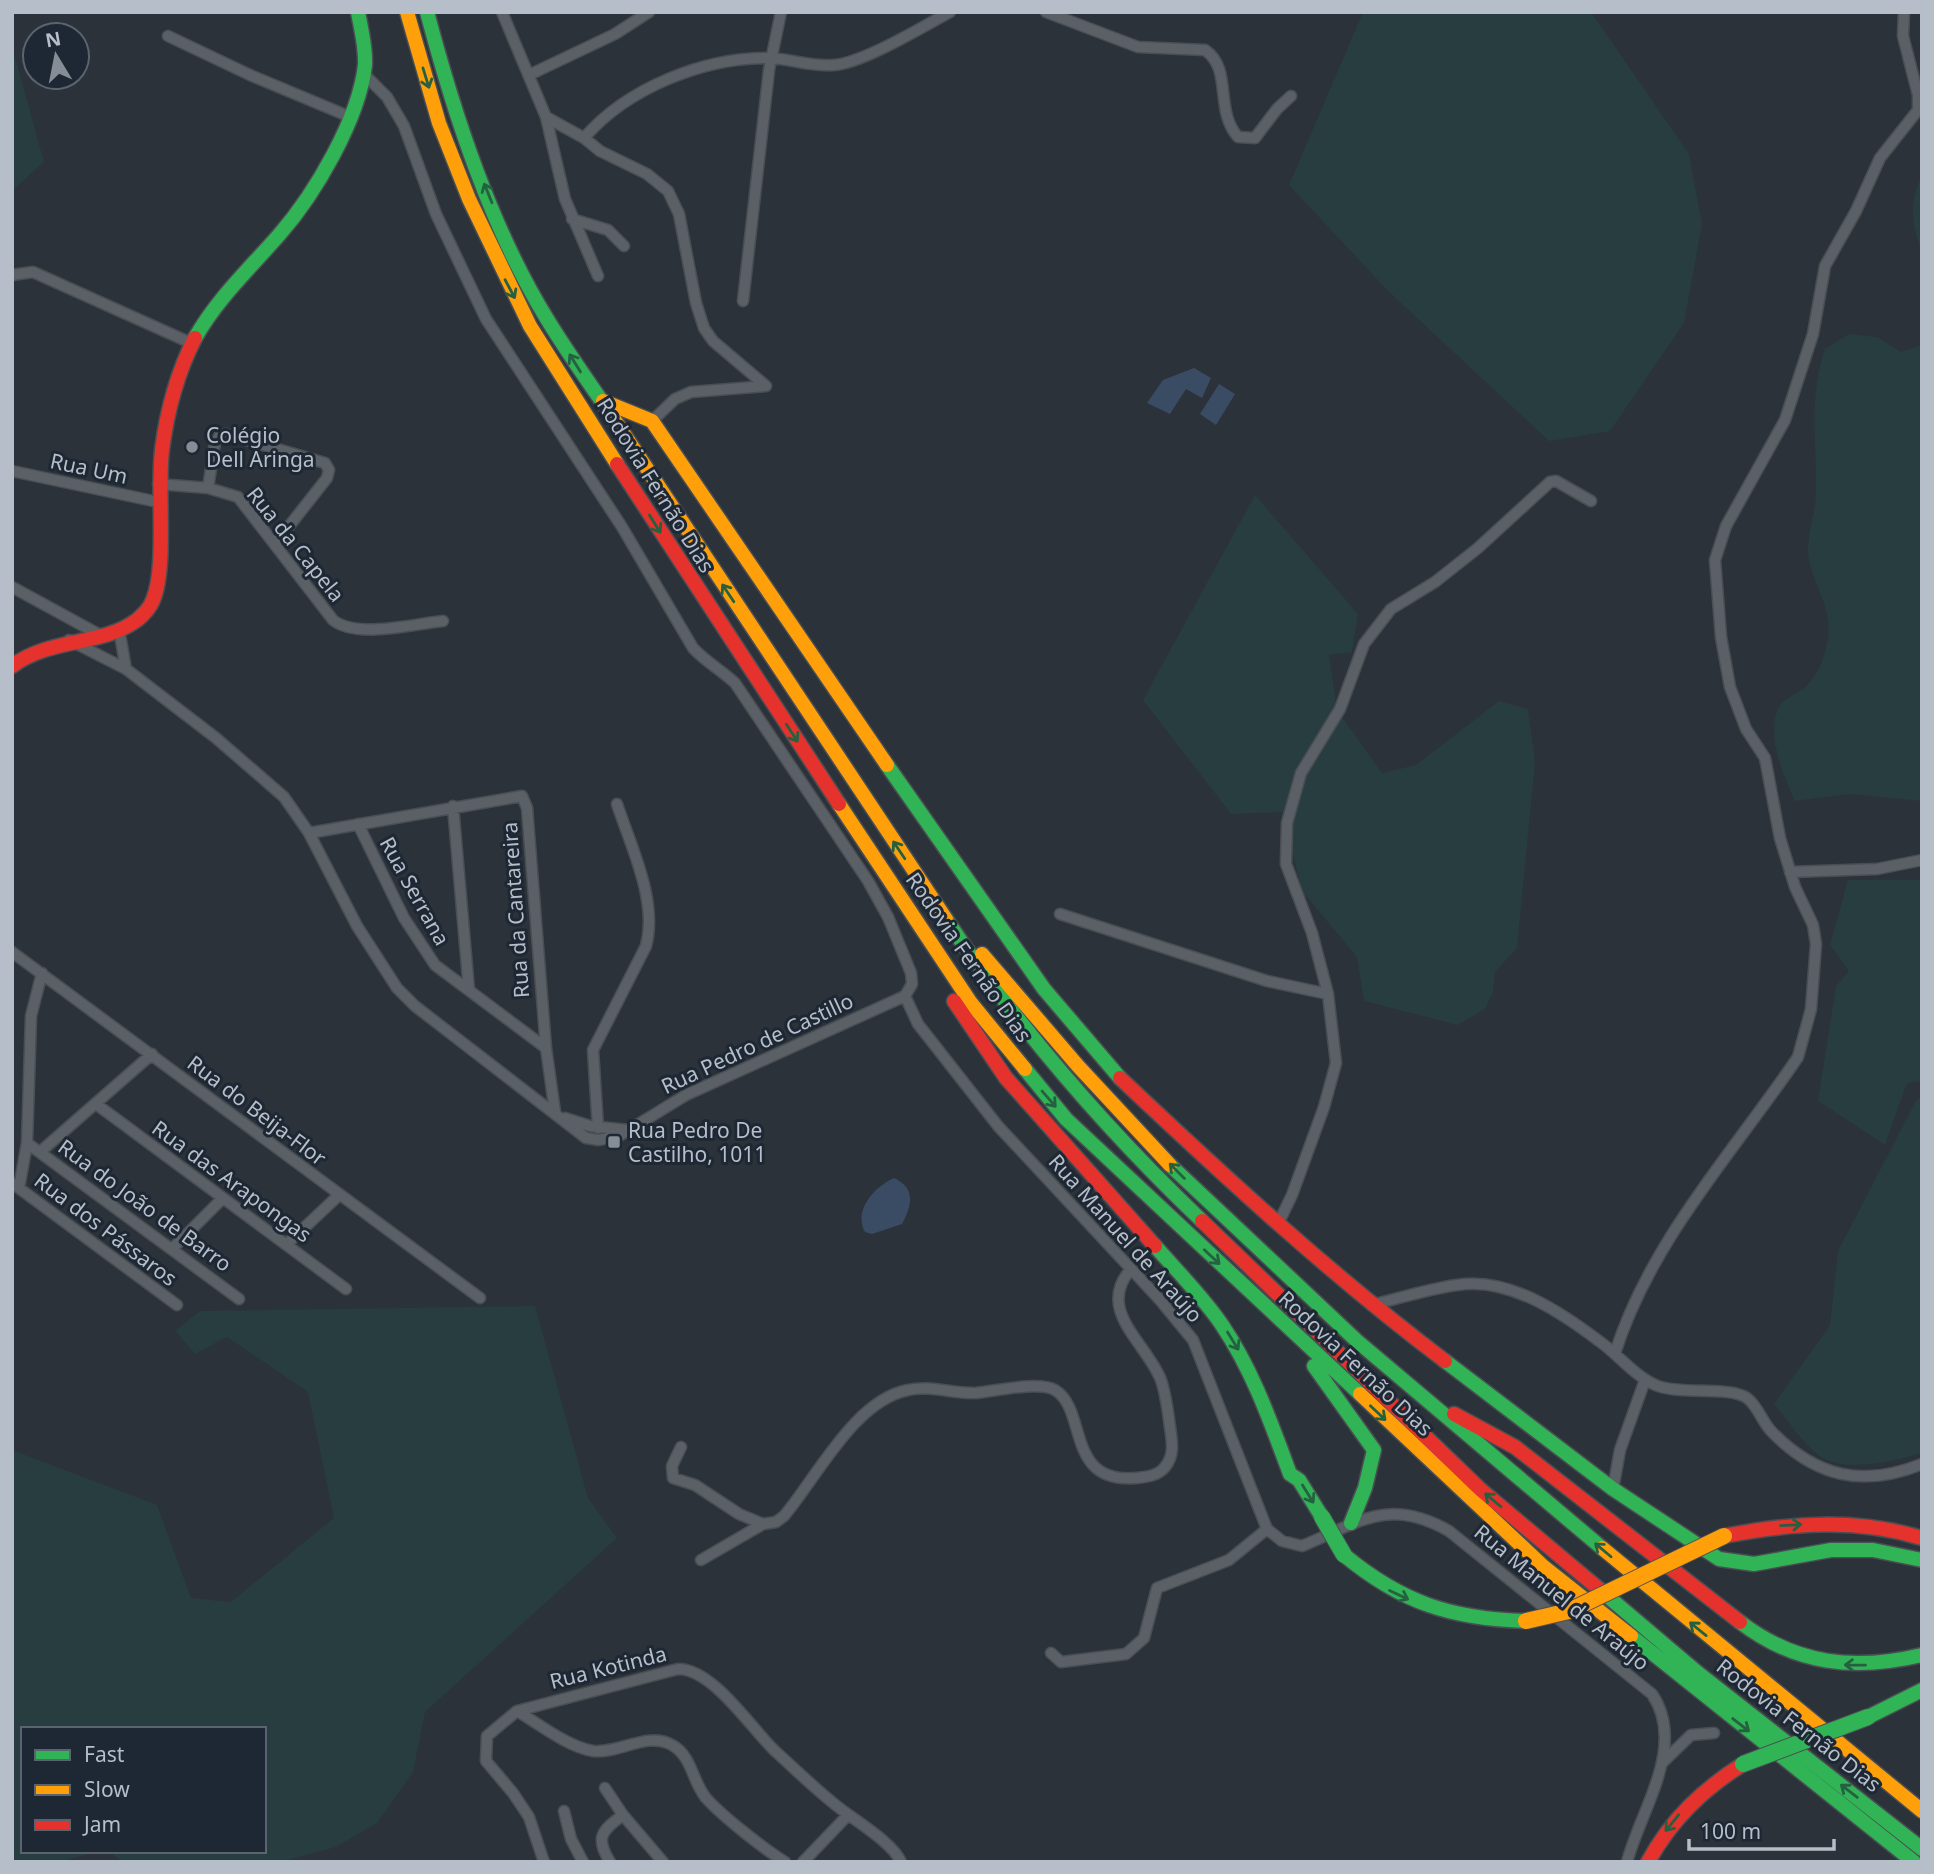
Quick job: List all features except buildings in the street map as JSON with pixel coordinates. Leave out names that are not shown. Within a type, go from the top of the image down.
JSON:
[{"type":"main road","points":[[12,666],[32,651],[119,629],[140,618],[155,598],[158,484],[168,411],[191,343],[223,298],[309,196],[348,116],[364,74],[365,55],[358,12]]},
{"type":"main road","name":"Rodovia Fernão Dias","points":[[407,12],[439,123],[497,263],[530,326],[671,550],[971,1003],[1029,1076],[1066,1119],[1544,1567],[1914,1862]]},
{"type":"main road","name":"Rodovia Fernão Dias","points":[[427,12],[457,116],[514,256],[547,317],[598,399],[993,990],[1069,1083],[1135,1157],[1481,1490],[1698,1673],[1922,1849]]},
{"type":"main road","points":[[598,399],[652,421],[977,897],[1044,989],[1115,1073],[1239,1191],[1371,1305],[1612,1489],[1719,1559],[1732,1563],[1754,1564],[1831,1550],[1873,1550],[1922,1560]]},
{"type":"main road","points":[[839,804],[878,885],[1006,1078],[1207,1304],[1232,1337],[1248,1364],[1290,1474],[1299,1480],[1344,1555],[1371,1580],[1399,1597],[1426,1607],[1489,1621],[1527,1621],[1569,1611],[1724,1536],[1783,1524],[1844,1523],[1908,1533],[1922,1538]]},
{"type":"main road","points":[[922,884],[1080,1067],[1177,1172],[1333,1319],[1655,1594],[1922,1811]]},
{"type":"main road","points":[[957,1005],[1029,1076]]},
{"type":"main road","points":[[1284,1324],[1374,1450],[1365,1488],[1351,1524]]},
{"type":"main road","points":[[1433,1407],[1460,1416],[1515,1447],[1757,1635],[1799,1656],[1826,1664],[1884,1665],[1922,1655]]},
{"type":"main road","points":[[1648,1862],[1662,1835],[1693,1799],[1743,1765],[1868,1717],[1922,1690]]},
{"type":"street","points":[[502,12],[546,117],[572,219],[598,276]]},
{"type":"street","points":[[528,75],[615,34],[649,12]]},
{"type":"street","points":[[743,301],[781,12]]},
{"type":"street","points":[[584,138],[615,107],[674,78],[716,64],[773,58],[825,65],[846,62],[950,12]]},
{"type":"street","points":[[1046,12],[1138,47],[1205,50],[1220,66],[1223,110],[1227,122],[1238,137],[1255,138],[1277,109],[1291,96]]},
{"type":"street","points":[[1615,1353],[1634,1303],[1680,1220],[1791,1067],[1804,1041],[1811,1009],[1816,944],[1813,925],[1790,872],[1780,838],[1765,758],[1746,729],[1730,687],[1721,638],[1715,560],[1732,513],[1785,420],[1809,352],[1825,266],[1856,211],[1880,158],[1921,103],[1903,36],[1904,12]]},
{"type":"street","points":[[168,36],[250,75],[348,116]]},
{"type":"street","points":[[364,74],[387,97],[404,126],[436,214],[486,319],[622,527],[693,648],[705,662],[721,669],[735,682],[868,881],[911,973],[912,984],[905,996]]},
{"type":"street","points":[[546,117],[584,138],[600,151],[647,174],[668,191],[679,214],[696,303],[704,328],[713,341],[766,386],[691,392],[675,399],[652,421]]},
{"type":"street","points":[[572,219],[608,230],[624,246]]},
{"type":"street","points":[[12,275],[33,272],[191,343]]},
{"type":"street","points":[[208,488],[215,443],[220,435],[226,434],[324,463],[329,470],[327,478],[275,544]]},
{"type":"street","name":"Rua Um","points":[[12,471],[158,502]]},
{"type":"street","points":[[1278,1224],[1292,1195],[1335,1074],[1335,1049],[1328,995],[1312,933],[1286,864],[1287,822],[1301,773],[1340,709],[1364,644],[1391,609],[1435,582],[1478,548],[1550,482],[1566,486],[1591,501]]},
{"type":"street","name":"Rua da Capela","points":[[158,484],[208,488],[238,497],[341,627],[365,629],[443,621]]},
{"type":"street","points":[[12,587],[100,635]]},
{"type":"street","points":[[119,629],[126,669]]},
{"type":"street","name":"Rua Pedro de Castillo","points":[[69,640],[126,669],[269,782],[309,833],[356,926],[397,988],[421,1010],[559,1114],[586,1138],[612,1139],[697,1090],[905,996]]},
{"type":"street","name":"Rua da Cantareira","points":[[309,833],[517,794],[525,801],[546,1048],[559,1114]]},
{"type":"street","points":[[598,1128],[593,1050],[646,946],[651,928],[649,908],[617,804]]},
{"type":"street","points":[[453,806],[469,990]]},
{"type":"street","name":"Rua Serrana","points":[[358,824],[404,918],[441,971],[546,1048]]},
{"type":"street","points":[[1790,872],[1877,869],[1922,860]]},
{"type":"street","points":[[1060,915],[1274,983],[1328,995]]},
{"type":"street","name":"Rua do Beija-Flor","points":[[12,952],[480,1298]]},
{"type":"street","points":[[16,1185],[27,1143],[31,1016],[42,973]]},
{"type":"street","name":"Rua Manuel de Araújo","points":[[905,996],[918,1024],[968,1091],[1193,1340],[1267,1529],[1282,1541],[1302,1546],[1375,1514],[1394,1513],[1429,1519],[1449,1531],[1652,1694],[1665,1721],[1666,1746],[1627,1862]]},
{"type":"street","points":[[40,1152],[152,1055]]},
{"type":"street","name":"Rua das Arapongas","points":[[96,1104],[346,1289]]},
{"type":"street","points":[[559,1114],[598,1128],[628,1130]]},
{"type":"street","name":"Rua do João de Barro","points":[[27,1143],[239,1299]]},
{"type":"street","name":"Rua dos Pássaros","points":[[16,1185],[177,1305]]},
{"type":"street","points":[[286,1244],[339,1195]]},
{"type":"street","points":[[172,1249],[222,1199]]},
{"type":"street","points":[[701,1560],[763,1524],[776,1522],[784,1516],[856,1421],[878,1403],[908,1390],[975,1393],[1049,1388],[1062,1396],[1091,1462],[1104,1474],[1150,1477],[1165,1468],[1173,1448],[1166,1399],[1160,1378],[1122,1317],[1118,1299],[1121,1281],[1131,1269]]},
{"type":"street","points":[[1371,1305],[1468,1284],[1512,1290],[1558,1312],[1615,1353],[1645,1380],[1687,1393],[1729,1392],[1745,1396],[1774,1434],[1807,1459],[1839,1476],[1853,1477],[1909,1469],[1922,1464]]},
{"type":"street","points":[[1612,1489],[1620,1450],[1645,1380]]},
{"type":"street","points":[[681,1447],[672,1466],[673,1478],[695,1485],[739,1514],[763,1524]]},
{"type":"street","points":[[1051,1653],[1061,1662],[1126,1654],[1144,1637],[1157,1588],[1229,1560],[1267,1529]]},
{"type":"street","name":"Rua Kotinda","points":[[544,1862],[529,1817],[484,1755],[491,1731],[517,1711],[570,1695],[688,1669],[715,1687],[771,1746],[893,1851],[901,1862]]},
{"type":"street","points":[[517,1711],[589,1750],[620,1749],[651,1740],[670,1743],[689,1763],[697,1785],[715,1807],[785,1862]]},
{"type":"street","points":[[1662,1764],[1691,1735],[1714,1732]]},
{"type":"street","points":[[606,1788],[623,1815],[663,1862]]},
{"type":"street","points":[[564,1811],[571,1839],[583,1862]]},
{"type":"street","points":[[610,1862],[601,1847],[601,1838],[611,1824],[623,1815]]},
{"type":"street","points":[[803,1862],[848,1815]]},
{"type":"green space","points":[[1363,12],[1591,12],[1689,154],[1702,224],[1684,323],[1610,431],[1549,441],[1388,291],[1289,185]]},
{"type":"green space","points":[[12,46],[21,79],[21,91],[24,91],[44,162],[12,191]]},
{"type":"green space","points":[[1922,174],[1922,253],[1913,205]]},
{"type":"green space","points":[[1849,334],[1877,337],[1901,352],[1922,345],[1922,801],[1849,794],[1795,801],[1777,753],[1774,727],[1781,704],[1803,689],[1813,678],[1827,644],[1827,614],[1812,572],[1808,550],[1816,492],[1815,403],[1825,349]]},
{"type":"green space","points":[[1255,495],[1358,614],[1352,652],[1329,655],[1337,710],[1382,773],[1416,765],[1499,701],[1528,709],[1535,763],[1517,948],[1495,972],[1493,992],[1485,1009],[1458,1025],[1364,1001],[1357,957],[1302,891],[1283,812],[1231,814],[1143,700]]},
{"type":"green space","points":[[1848,880],[1922,880],[1922,1081],[1907,1083],[1885,1145],[1818,1101],[1836,986],[1849,971],[1830,945]]},
{"type":"green space","points":[[1917,1099],[1922,1099],[1922,1453],[1871,1464],[1831,1462],[1809,1446],[1774,1404],[1830,1325],[1838,1251]]},
{"type":"green space","points":[[535,1306],[588,1498],[617,1538],[425,1712],[413,1772],[377,1823],[336,1847],[280,1862],[123,1862],[111,1853],[266,1853],[266,1727],[21,1727],[21,1853],[92,1853],[60,1862],[12,1862],[12,1450],[157,1505],[191,1598],[231,1602],[334,1518],[308,1392],[227,1337],[195,1354],[175,1331],[200,1311]]},
{"type":"water","points":[[1194,368],[1211,378],[1202,398],[1186,389],[1170,414],[1147,403],[1163,380]]},
{"type":"water","points":[[1219,384],[1235,394],[1216,425],[1200,414]]},
{"type":"water","points":[[894,1178],[909,1192],[910,1204],[902,1224],[872,1234],[865,1232],[862,1216],[867,1200],[879,1187]]},
{"type":"traffic: fast","points":[[195,338],[224,297],[307,199],[345,132],[361,86],[365,65],[358,12]]},
{"type":"traffic: fast","points":[[427,12],[462,130],[508,247],[547,319],[612,416]]},
{"type":"traffic: fast","points":[[887,765],[1044,989],[1120,1078]]},
{"type":"traffic: fast","points":[[946,919],[1003,1000],[1066,1077],[1132,1151],[1202,1221]]},
{"type":"traffic: fast","points":[[1025,1069],[1066,1119],[1360,1394]]},
{"type":"traffic: fast","points":[[1170,1165],[1357,1341],[1602,1548]]},
{"type":"traffic: fast","points":[[1155,1246],[1207,1304],[1222,1325],[1260,1398],[1290,1474],[1299,1480],[1322,1517]]},
{"type":"traffic: fast","points":[[1445,1361],[1613,1489],[1719,1559],[1754,1564],[1831,1550],[1873,1550],[1922,1560]]},
{"type":"traffic: fast","points":[[1314,1366],[1374,1450],[1365,1488],[1351,1523]]},
{"type":"traffic: fast","points":[[1322,1517],[1344,1555]]},
{"type":"traffic: fast","points":[[1344,1555],[1386,1585],[1429,1605],[1474,1617],[1526,1621]]},
{"type":"traffic: fast","points":[[1599,1589],[1698,1673],[1922,1849]]},
{"type":"traffic: fast","points":[[1740,1622],[1783,1648],[1827,1661],[1873,1663],[1922,1655]]},
{"type":"traffic: fast","points":[[1631,1636],[1914,1862]]},
{"type":"traffic: fast","points":[[1868,1717],[1922,1690]]},
{"type":"traffic: fast","points":[[1743,1764],[1868,1717]]},
{"type":"traffic: slow","points":[[407,12],[439,123],[469,199],[530,326],[617,464]]},
{"type":"traffic: slow","points":[[603,401],[652,421],[887,765]]},
{"type":"traffic: slow","points":[[612,416],[946,919]]},
{"type":"traffic: slow","points":[[839,804],[971,1003],[1025,1069]]},
{"type":"traffic: slow","points":[[982,954],[1078,1066],[1170,1165]]},
{"type":"traffic: slow","points":[[1360,1394],[1544,1567],[1631,1636]]},
{"type":"traffic: slow","points":[[1526,1621],[1569,1611],[1724,1536]]},
{"type":"traffic: slow","points":[[1602,1548],[1922,1811]]},
{"type":"traffic: jam","points":[[12,666],[43,650],[123,628],[139,618],[152,603],[160,568],[164,435],[178,379],[195,338]]},
{"type":"traffic: jam","points":[[617,464],[839,804]]},
{"type":"traffic: jam","points":[[954,1001],[1006,1078],[1155,1246]]},
{"type":"traffic: jam","points":[[1120,1078],[1319,1259],[1445,1361]]},
{"type":"traffic: jam","points":[[1202,1221],[1481,1490],[1599,1589]]},
{"type":"traffic: jam","points":[[1454,1414],[1515,1447],[1740,1622]]},
{"type":"traffic: jam","points":[[1724,1536],[1774,1528],[1848,1525],[1872,1527],[1922,1538]]},
{"type":"traffic: jam","points":[[1648,1862],[1677,1819],[1714,1784],[1743,1764]]},
{"type":"place","name":"Colégio Dell Aringa","points":[[192,447]]},
{"type":"place","name":"Rua Pedro De Castilho, 1011","points":[[614,1142]]}]
